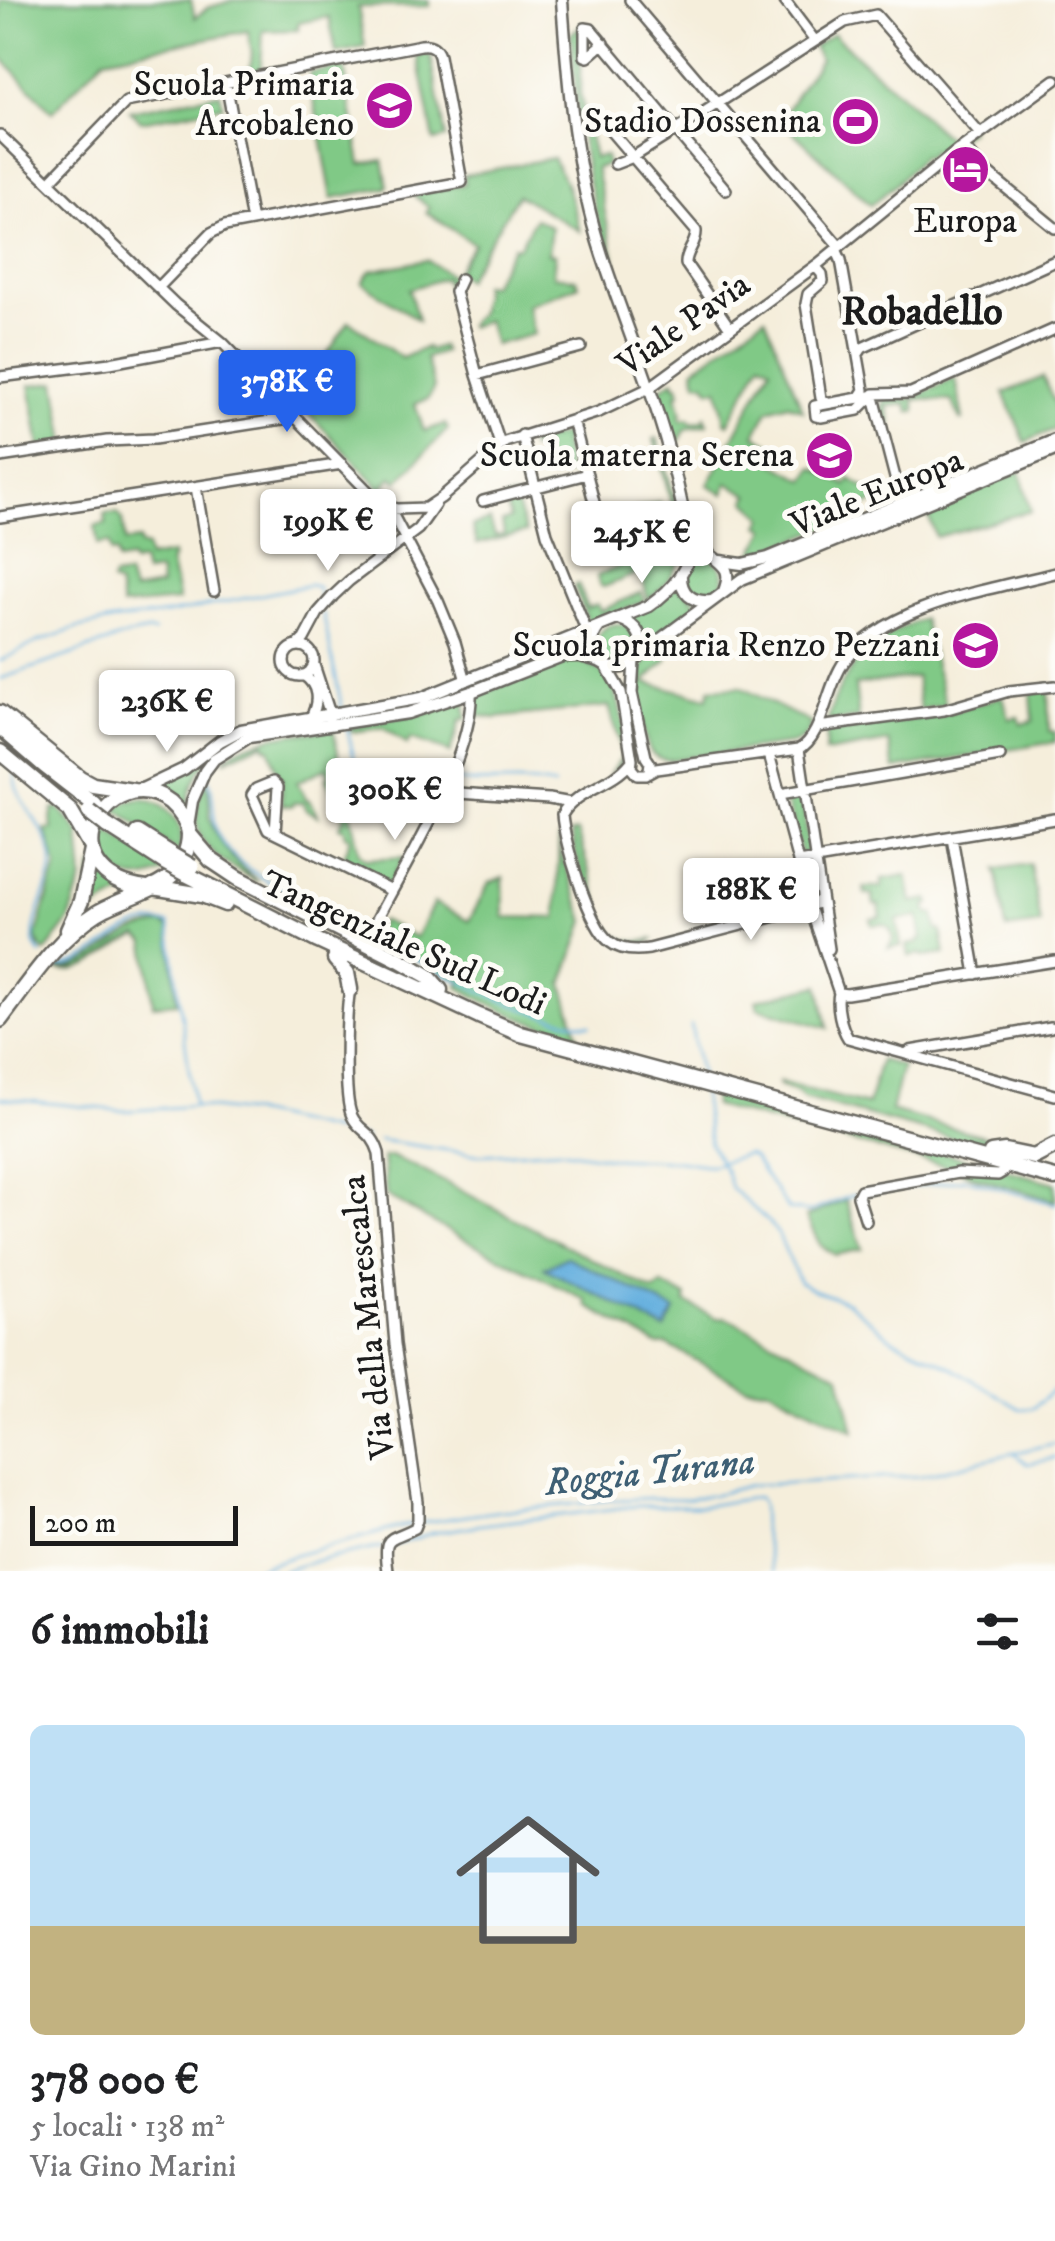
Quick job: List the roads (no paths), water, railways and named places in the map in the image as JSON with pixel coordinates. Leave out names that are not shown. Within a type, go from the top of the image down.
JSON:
[{"type":"main road","points":[[0,712],[80,778],[94,785],[156,795],[170,803],[199,847],[221,867],[428,976],[444,996]]},
{"type":"main road","points":[[0,727],[92,808]]},
{"type":"main road","name":"Tangenziale Sud Lodi","points":[[0,739],[110,821],[189,871],[444,996],[535,1030],[691,1077],[1055,1170]]},
{"type":"main road","points":[[0,752],[70,810],[106,875],[118,882],[175,889],[221,902],[370,975],[444,996]]},
{"type":"main road","points":[[0,1020],[75,919],[82,901],[96,821],[116,798],[136,791]]},
{"type":"main road","points":[[57,948],[94,914],[171,876],[187,848],[188,830]]},
{"type":"main road","points":[[335,960],[347,973],[350,988],[370,975]]},
{"type":"main road","name":"Tangenziale Sud Lodi","points":[[710,1082],[1055,1178]]},
{"type":"main road","points":[[991,1153],[1005,1151],[1034,1157],[1055,1148],[1055,1162]]},
{"type":"street","points":[[562,0],[567,78],[586,197],[680,488],[690,534],[690,552],[680,580],[686,593],[701,602],[712,601]]},
{"type":"street","points":[[630,0],[838,247],[858,354],[898,490],[922,483],[938,489]]},
{"type":"street","points":[[784,0],[815,40]]},
{"type":"street","points":[[615,164],[676,130],[845,22],[876,15],[980,134],[1055,80]]},
{"type":"street","points":[[604,43],[726,190]]},
{"type":"street","points":[[49,182],[126,102],[421,45],[434,48],[439,56],[462,182],[225,226],[211,233],[158,288]]},
{"type":"street","points":[[226,83],[252,220]]},
{"type":"street","points":[[608,129],[695,229],[697,236],[686,264],[730,328]]},
{"type":"street","name":"Viale Pavia","points":[[297,646],[321,610],[349,581],[391,549],[400,530],[415,532],[444,496],[500,444],[599,412],[649,388],[815,266],[888,205],[964,153],[980,134]]},
{"type":"street","points":[[2,141],[158,288],[222,342],[342,464],[400,530],[438,601],[469,686],[469,721],[446,783],[377,919]]},
{"type":"street","points":[[964,153],[1055,228]]},
{"type":"street","points":[[858,354],[862,348],[1055,261]]},
{"type":"street","points":[[815,266],[823,280],[808,294],[806,304],[821,398],[827,403]]},
{"type":"street","points":[[461,279],[455,292],[500,444]]},
{"type":"street","points":[[870,395],[858,410],[817,417],[814,407],[870,395],[911,393],[1055,329]]},
{"type":"street","points":[[0,377],[222,342]]},
{"type":"street","points":[[477,375],[581,347]]},
{"type":"street","points":[[0,458],[296,417]]},
{"type":"street","points":[[574,420],[598,518]]},
{"type":"street","points":[[522,435],[547,534],[592,645],[621,692],[632,770],[637,774]]},
{"type":"street","name":"Viale Europa","points":[[863,523],[1055,440]]},
{"type":"street","name":"Viale Europa","points":[[188,830],[199,782],[214,759],[237,743],[469,686],[556,657],[574,656],[624,668],[769,562],[1055,450]]},
{"type":"street","points":[[0,517],[342,464]]},
{"type":"street","points":[[483,500],[587,474]]},
{"type":"street","points":[[196,486],[214,591]]},
{"type":"street","points":[[680,488],[699,541],[728,573],[723,593]]},
{"type":"street","name":"Viale Pavia","points":[[410,508],[426,508],[444,496]]},
{"type":"street","points":[[378,503],[390,508],[410,508],[420,514],[422,522]]},
{"type":"street","points":[[400,530],[399,513],[410,508]]},
{"type":"street","name":"Viale Europa","points":[[469,686],[656,600],[699,555],[742,564],[769,562]]},
{"type":"street","points":[[822,899],[810,907],[682,941],[634,951],[618,947],[608,941],[595,923],[578,879],[562,819],[564,811],[621,774],[638,756],[648,763],[672,767],[800,749],[809,744],[818,727],[841,666],[854,650],[886,625],[918,610],[1055,572]]},
{"type":"street","points":[[604,783],[645,774],[648,763],[631,681],[642,646],[640,633],[618,618]]},
{"type":"street","name":"Viale Pavia","points":[[310,651],[311,626]]},
{"type":"street","points":[[592,645],[599,626]]},
{"type":"street","points":[[314,665],[308,673],[294,675],[285,664],[288,652],[297,646],[310,651],[342,717]]},
{"type":"street","points":[[303,675],[316,692],[310,717]]},
{"type":"street","points":[[818,727],[944,710],[1009,691],[1055,686]]},
{"type":"street","name":"Viale Europa","points":[[136,791],[184,768],[241,730],[310,717],[342,717]]},
{"type":"street","points":[[800,749],[834,981]]},
{"type":"street","points":[[769,754],[810,907],[839,993],[837,1000],[846,1036],[1055,1095]]},
{"type":"street","points":[[780,794],[1000,756]]},
{"type":"street","points":[[275,833],[278,787],[273,782],[252,795],[266,828],[275,833],[392,891]]},
{"type":"street","points":[[446,783],[571,803]]},
{"type":"street","points":[[798,862],[1055,819]]},
{"type":"street","points":[[952,837],[976,974]]},
{"type":"street","points":[[839,993],[1055,961]]},
{"type":"street","name":"Via della Marescalca","points":[[350,988],[348,1103],[353,1119],[374,1139],[378,1153],[395,1344],[418,1502],[418,1523],[413,1530],[389,1540],[388,1571]]},
{"type":"street","points":[[906,1054],[910,1050],[1051,1028]]},
{"type":"street","points":[[866,1221],[858,1194],[958,1173],[998,1175],[1006,1165]]},
{"type":"water","points":[[567,1257],[675,1310],[665,1329],[544,1268]]},
{"type":"waterway","points":[[0,661],[37,642],[78,628],[310,585],[318,587],[321,605]]},
{"type":"waterway","points":[[323,613],[342,708]]},
{"type":"waterway","points":[[0,679],[128,635],[154,632]]},
{"type":"waterway","points":[[346,725],[356,764],[363,771],[372,775],[444,778]]},
{"type":"waterway","points":[[15,774],[21,797],[51,853],[50,876],[35,924],[35,946],[41,954]]},
{"type":"waterway","points":[[209,780],[218,833],[240,862],[276,886],[351,921]]},
{"type":"waterway","points":[[452,780],[554,786]]},
{"type":"waterway","points":[[57,966],[84,958],[138,925],[169,924],[194,1106]]},
{"type":"waterway","points":[[386,944],[511,1004],[590,1025]]},
{"type":"waterway","points":[[691,1025],[701,1078]]},
{"type":"waterway","points":[[702,1091],[710,1144],[731,1188],[778,1234],[800,1282],[848,1302],[892,1339],[951,1367],[1020,1409],[1033,1408],[1055,1390]]},
{"type":"waterway","points":[[0,1098],[125,1111],[194,1106],[260,1114],[366,1138]]},
{"type":"waterway","points":[[379,1140],[479,1155],[559,1150],[706,1165],[747,1154],[753,1157],[788,1209],[809,1212],[854,1195]]},
{"type":"waterway","points":[[862,1194],[966,1179],[1055,1204]]},
{"type":"waterway","points":[[1014,1453],[1055,1443]]},
{"type":"waterway","name":"Roggia Turana","points":[[419,1523],[616,1500],[686,1499],[751,1485],[920,1476],[1013,1453],[1027,1464],[1055,1458]]},
{"type":"waterway","points":[[393,1545],[480,1525],[636,1506],[704,1506],[758,1497],[773,1571]]},
{"type":"waterway","name":"Roggia Turana","points":[[250,1571],[411,1524]]},
{"type":"waterway","points":[[283,1571],[381,1547]]},
{"type":"place","name":"Scuola Primaria Arcobaleno","points":[[389,105]]},
{"type":"place","name":"Stadio Dossenina","points":[[856,122]]},
{"type":"place","name":"Europa","points":[[965,170]]},
{"type":"place","name":"Scuola materna Serena","points":[[829,456]]},
{"type":"place","name":"Scuola primaria Renzo Pezzani","points":[[975,646]]},
{"type":"district","name":"Robadello","points":[[922,313]]}]
